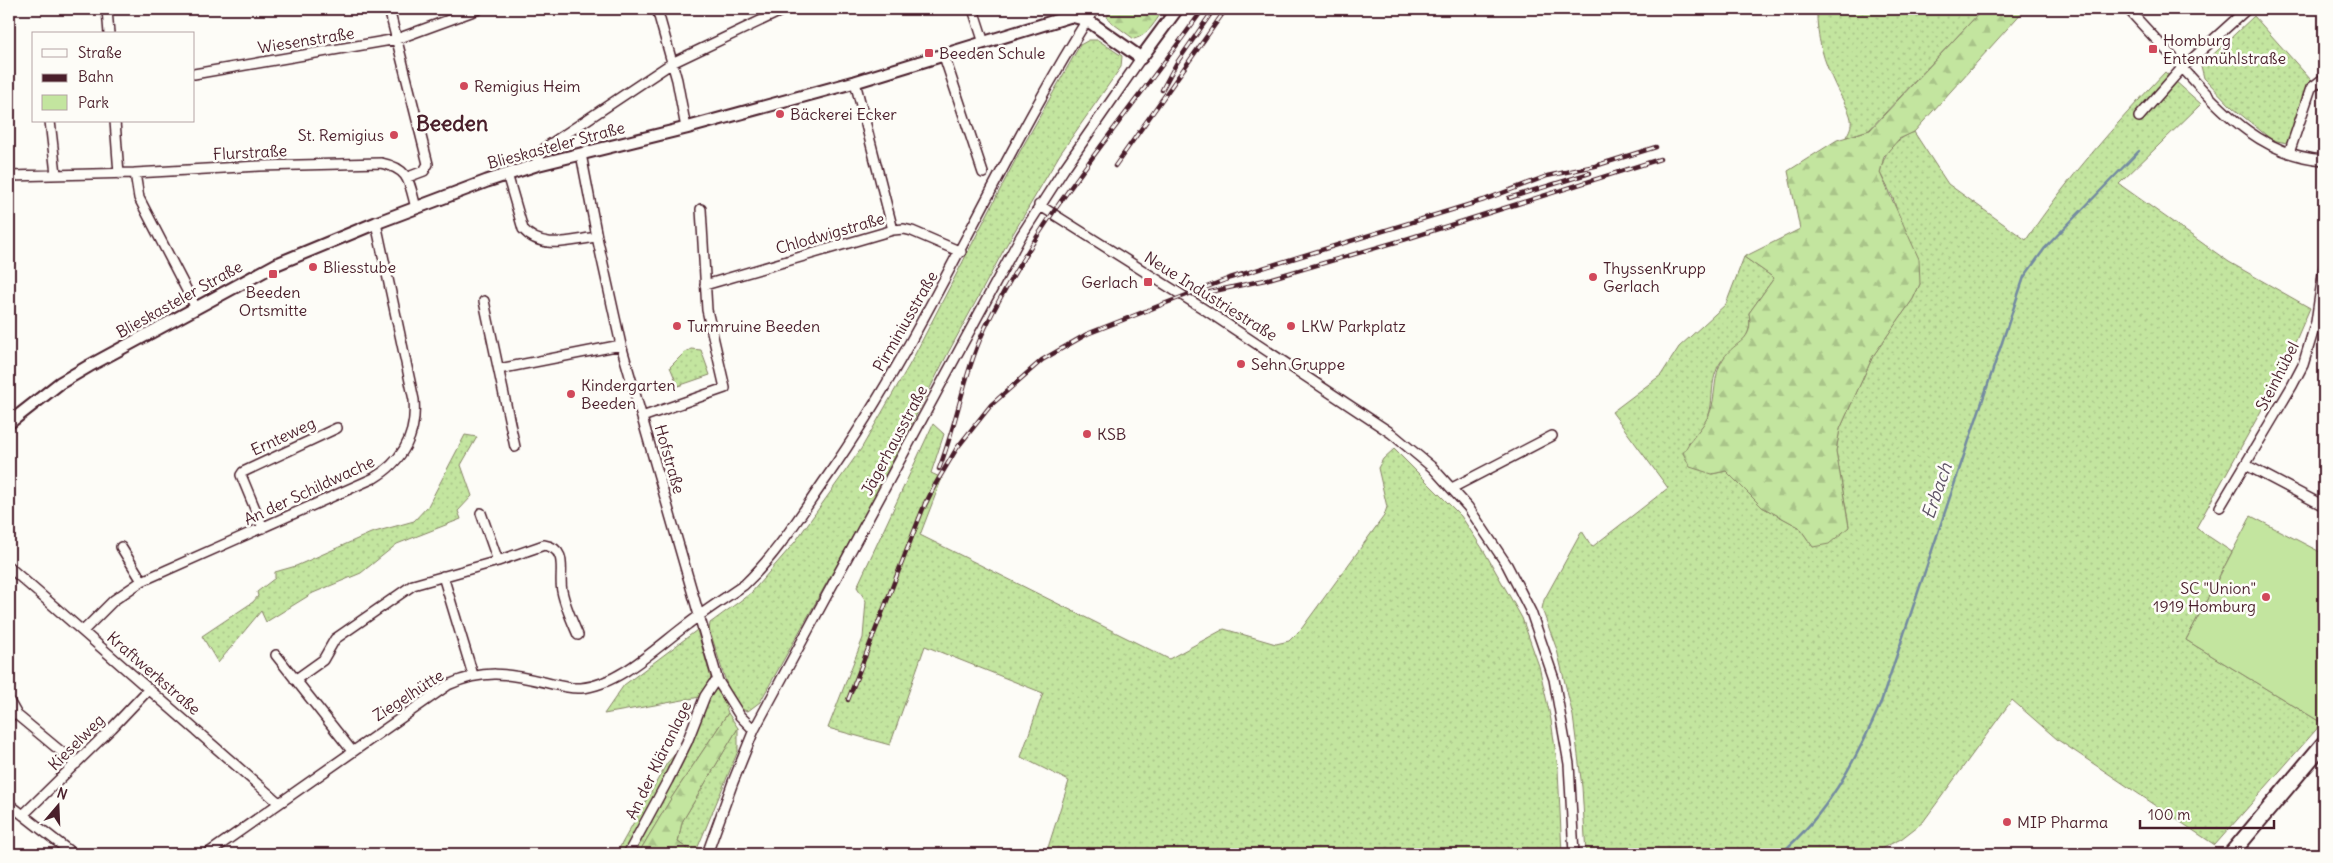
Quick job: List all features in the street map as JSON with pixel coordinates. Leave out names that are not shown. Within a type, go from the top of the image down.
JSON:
[{"type":"main road","points":[[2231,854],[2324,743]]},
{"type":"street","points":[[107,9],[109,32]]},
{"type":"street","points":[[389,9],[428,164],[424,171],[408,178],[416,208]]},
{"type":"street","name":"Wiesenstraße","points":[[195,74],[397,39],[479,9]]},
{"type":"street","points":[[657,9],[672,63],[686,128]]},
{"type":"street","points":[[536,165],[539,155],[546,147],[672,63],[784,9]]},
{"type":"street","points":[[973,9],[984,43]]},
{"type":"street","name":"Pirminiusstraße","points":[[699,616],[744,585],[757,572],[781,543],[848,446],[916,334],[961,252],[1016,143],[1056,70],[1094,9]]},
{"type":"street","points":[[1141,58],[1177,9]]},
{"type":"street","points":[[2128,9],[2237,124],[2273,147],[2289,153],[2324,160]]},
{"type":"street","points":[[2139,117],[2182,68],[2247,9]]},
{"type":"street","name":"Blieskasteler Straße","points":[[9,424],[60,383],[277,264],[376,222],[507,174],[855,82],[1071,16],[1087,20],[1141,58]]},
{"type":"street","points":[[944,56],[983,173]]},
{"type":"street","name":"Jägerhausstraße","points":[[707,854],[732,782],[754,730],[973,322],[1039,205],[1141,58]]},
{"type":"street","points":[[2289,153],[2311,88],[2324,78]]},
{"type":"street","points":[[855,82],[893,230]]},
{"type":"street","points":[[50,122],[56,174]]},
{"type":"street","points":[[115,122],[119,174]]},
{"type":"street","name":"Hofstraße","points":[[581,154],[621,345],[718,681],[740,716],[754,730]]},
{"type":"street","name":"Flurstraße","points":[[9,176],[119,174],[259,166],[381,163],[400,169],[408,178]]},
{"type":"street","points":[[135,173],[139,198],[196,308]]},
{"type":"street","points":[[507,174],[524,229],[528,235],[538,241],[548,243],[597,237]]},
{"type":"street","name":"Neue Industriestraße","points":[[1039,205],[1344,400],[1404,442],[1452,488],[1468,507],[1507,565],[1531,612],[1544,646],[1554,679],[1566,745],[1574,854]]},
{"type":"street","points":[[642,417],[725,388],[710,328],[705,285],[701,209]]},
{"type":"street","name":"An der Schildwache","points":[[83,631],[114,600],[142,581],[354,488],[385,472],[395,462],[411,438],[415,415],[414,400],[376,222]]},
{"type":"street","name":"Chlodwigstraße","points":[[705,285],[904,228],[961,252]]},
{"type":"street","name":"Steinhübel","points":[[2220,507],[2303,365],[2316,322],[2324,266]]},
{"type":"street","points":[[484,302],[500,369],[515,447]]},
{"type":"street","points":[[500,369],[621,345]]},
{"type":"street","name":"Ernteweg","points":[[262,528],[241,474],[336,428]]},
{"type":"street","points":[[1452,488],[1552,436]]},
{"type":"street","points":[[2246,464],[2324,506]]},
{"type":"street","points":[[481,513],[498,561]]},
{"type":"street","points":[[295,680],[323,660],[335,639],[413,585],[498,561],[544,545],[552,546],[556,550],[562,565],[562,592],[578,636]]},
{"type":"street","points":[[121,547],[142,581]]},
{"type":"street","name":"Kraftwerkstraße","points":[[9,567],[279,803]]},
{"type":"street","points":[[442,576],[473,675]]},
{"type":"street","name":"Ziegelhütte","points":[[207,854],[448,685],[473,675],[488,673],[505,674],[565,687],[581,688],[598,685],[625,672],[699,616]]},
{"type":"street","points":[[276,655],[352,751]]},
{"type":"street","name":"An der Kläranlage","points":[[628,854],[687,742],[705,696],[713,684],[718,681]]},
{"type":"street","name":"Kieselweg","points":[[23,815],[149,689]]},
{"type":"street","points":[[9,701],[18,715],[76,764]]},
{"type":"street","points":[[9,804],[73,854]]},
{"type":"green space","points":[[1111,9],[1164,9],[1148,31],[1134,39],[1107,17]]},
{"type":"green space","points":[[1817,9],[1983,9],[1869,130],[1846,137],[1851,127],[1851,119],[1824,59],[1819,39]]},
{"type":"green space","points":[[1983,9],[2025,9],[1914,132],[1899,139],[1884,156],[1880,173],[1919,259],[1920,284],[1913,299],[1873,356],[1840,429],[1836,451],[1849,527],[1829,544],[1813,547],[1799,527],[1762,507],[1726,471],[1712,474],[1690,467],[1683,453],[1709,415],[1717,372],[1723,359],[1743,340],[1749,330],[1749,313],[1774,278],[1744,257],[1800,229],[1788,171],[1837,140],[1870,130]]},
{"type":"green space","points":[[2254,16],[2311,80],[2287,143],[2272,140],[2233,108],[2204,78],[2201,66]]},
{"type":"green space","points":[[1089,40],[1098,40],[1122,56],[1121,67],[1060,154],[1007,244],[948,353],[868,509],[760,702],[748,711],[740,709],[731,696],[727,685],[709,631],[710,623],[751,593],[795,542],[861,449],[911,362],[1018,155],[1080,45]]},
{"type":"green space","points":[[2165,72],[2201,104],[2119,184],[2229,262],[2310,308],[2281,375],[2196,528],[2232,552],[2186,640],[2322,723],[2215,845],[2058,740],[2012,700],[1923,822],[1901,839],[1870,854],[1586,854],[1582,787],[1573,716],[1557,650],[1542,609],[1544,600],[1582,531],[1592,547],[1668,488],[1612,412],[1661,375],[1679,347],[1726,304],[1744,257],[1774,278],[1749,313],[1750,324],[1748,332],[1739,344],[1727,354],[1717,369],[1709,415],[1688,443],[1712,474],[1726,471],[1762,507],[1799,527],[1813,547],[1849,526],[1836,451],[1840,429],[1873,356],[1913,299],[1920,284],[1893,198],[1880,173],[1887,152],[1895,143],[1914,132],[1948,184],[2026,240],[2092,153]]},
{"type":"green space","points":[[691,349],[701,350],[710,375],[678,386],[670,367],[684,353]]},
{"type":"green space","points":[[933,424],[944,434],[931,473],[942,478],[920,535],[1169,659],[1224,629],[1276,644],[1289,641],[1302,628],[1384,516],[1387,507],[1378,468],[1383,459],[1394,449],[1461,516],[1484,551],[1522,618],[1539,666],[1551,720],[1558,769],[1562,854],[1046,854],[1069,781],[1021,757],[1043,693],[925,646],[890,745],[828,728],[863,638],[866,601],[857,587]]},
{"type":"green space","points":[[465,435],[477,437],[461,465],[472,496],[458,511],[461,519],[397,544],[361,573],[313,593],[266,622],[261,611],[218,663],[202,636],[253,602],[258,596],[257,592],[275,578],[275,572],[296,566],[371,533],[414,521],[428,506]]},
{"type":"green space","name":"SC \"Union\" 1919 Homburg","points":[[2251,516],[2324,554],[2324,720],[2322,723],[2186,640]]},
{"type":"green space","points":[[697,630],[711,678],[724,701],[728,713],[672,797],[638,854],[616,854],[667,763],[679,750],[700,697],[604,714],[624,685]]},
{"type":"green space","points":[[728,713],[738,728],[682,822],[678,842],[695,854],[638,854],[672,797]]},
{"type":"green space","points":[[738,728],[738,751],[695,854],[678,842],[682,822]]},
{"type":"waterway","name":"Erbach","points":[[1780,854],[1812,822],[1839,786],[1861,746],[1880,705],[2024,277],[2045,248],[2139,151]]},
{"type":"railway","points":[[939,469],[971,363],[985,328],[1007,285],[1032,244],[1087,164],[1203,9]]},
{"type":"railway","points":[[1162,90],[1176,64],[1214,9]]},
{"type":"railway","points":[[1115,166],[1226,9]]},
{"type":"railway","points":[[924,507],[957,448],[991,405],[1042,360],[1087,334],[1230,278],[1484,200],[1547,176],[1595,166],[1656,147]]},
{"type":"railway","points":[[1210,292],[1265,280],[1403,240],[1660,159]]},
{"type":"railway","points":[[1509,198],[1590,173]]},
{"type":"railway","points":[[848,700],[926,501]]},
{"type":"place","name":"Homburg Entenmühlstraße","points":[[2153,49]]},
{"type":"place","name":"Beeden Schule","points":[[929,53]]},
{"type":"place","name":"Remigius Heim","points":[[464,86]]},
{"type":"place","name":"Bäckerei Ecker","points":[[780,114]]},
{"type":"place","name":"St. Remigius","points":[[394,135]]},
{"type":"place","name":"Bliesstube","points":[[313,267]]},
{"type":"place","name":"Beeden Ortsmitte","points":[[273,274]]},
{"type":"place","name":"ThyssenKrupp Gerlach","points":[[1593,277]]},
{"type":"place","name":"Gerlach","points":[[1148,282]]},
{"type":"place","name":"Turmruine Beeden","points":[[677,326]]},
{"type":"place","name":"LKW Parkplatz","points":[[1291,326]]},
{"type":"place","name":"Sehn Gruppe","points":[[1241,364]]},
{"type":"place","name":"Kindergarten Beeden","points":[[571,394]]},
{"type":"place","name":"KSB","points":[[1087,434]]},
{"type":"place","name":"SC \"Union\" 1919 Homburg","points":[[2266,597]]},
{"type":"place","name":"MIP Pharma","points":[[2007,822]]},
{"type":"district","name":"Beeden","points":[[452,124]]}]
